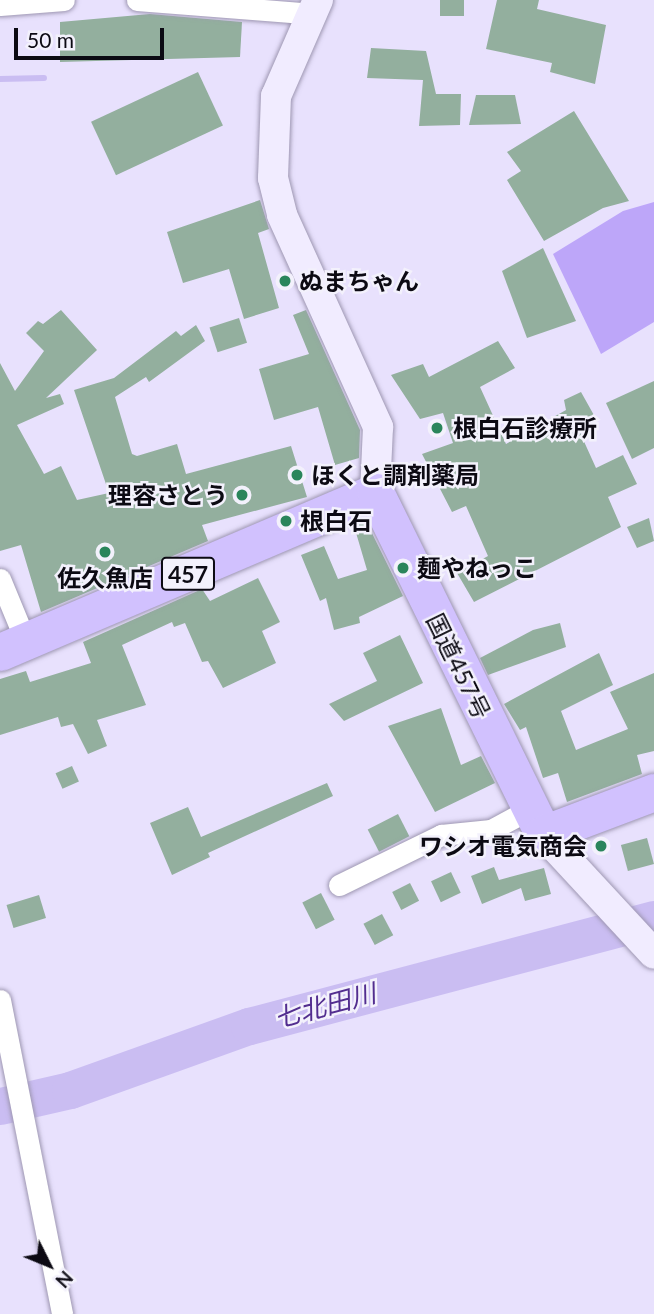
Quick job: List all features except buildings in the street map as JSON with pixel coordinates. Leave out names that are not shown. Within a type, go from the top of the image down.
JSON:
[{"type":"highway","name":"457","points":[[13,647],[375,492]]},
{"type":"highway","name":"国道457号","points":[[375,492],[535,822]]},
{"type":"highway","points":[[535,822],[654,792]]},
{"type":"street","points":[[0,5],[64,0]]},
{"type":"street","points":[[137,0],[315,7],[276,96],[273,178],[282,215],[378,427],[375,492]]},
{"type":"street","points":[[0,579],[13,647]]},
{"type":"street","points":[[338,885],[441,835],[535,822],[654,954]]},
{"type":"street","points":[[0,1000],[13,1053],[62,1314]]},
{"type":"shaded area","points":[[654,202],[654,322],[601,354],[553,254],[623,211]]},
{"type":"waterway","points":[[0,79],[44,78]]},
{"type":"waterway","name":"七北田川","points":[[0,1106],[70,1090],[249,1026],[654,919]]},
{"type":"place","name":"ぬまちゃん","points":[[285,281]]},
{"type":"place","name":"根白石診療所","points":[[437,428]]},
{"type":"place","name":"ほくと調剤薬局","points":[[297,475]]},
{"type":"place","name":"理容さとう","points":[[242,495]]},
{"type":"place","name":"根白石","points":[[286,521]]},
{"type":"place","name":"佐久魚店","points":[[105,552]]},
{"type":"place","name":"麺やねっこ","points":[[403,568]]},
{"type":"place","name":"ワシオ電気商会","points":[[601,846]]}]
